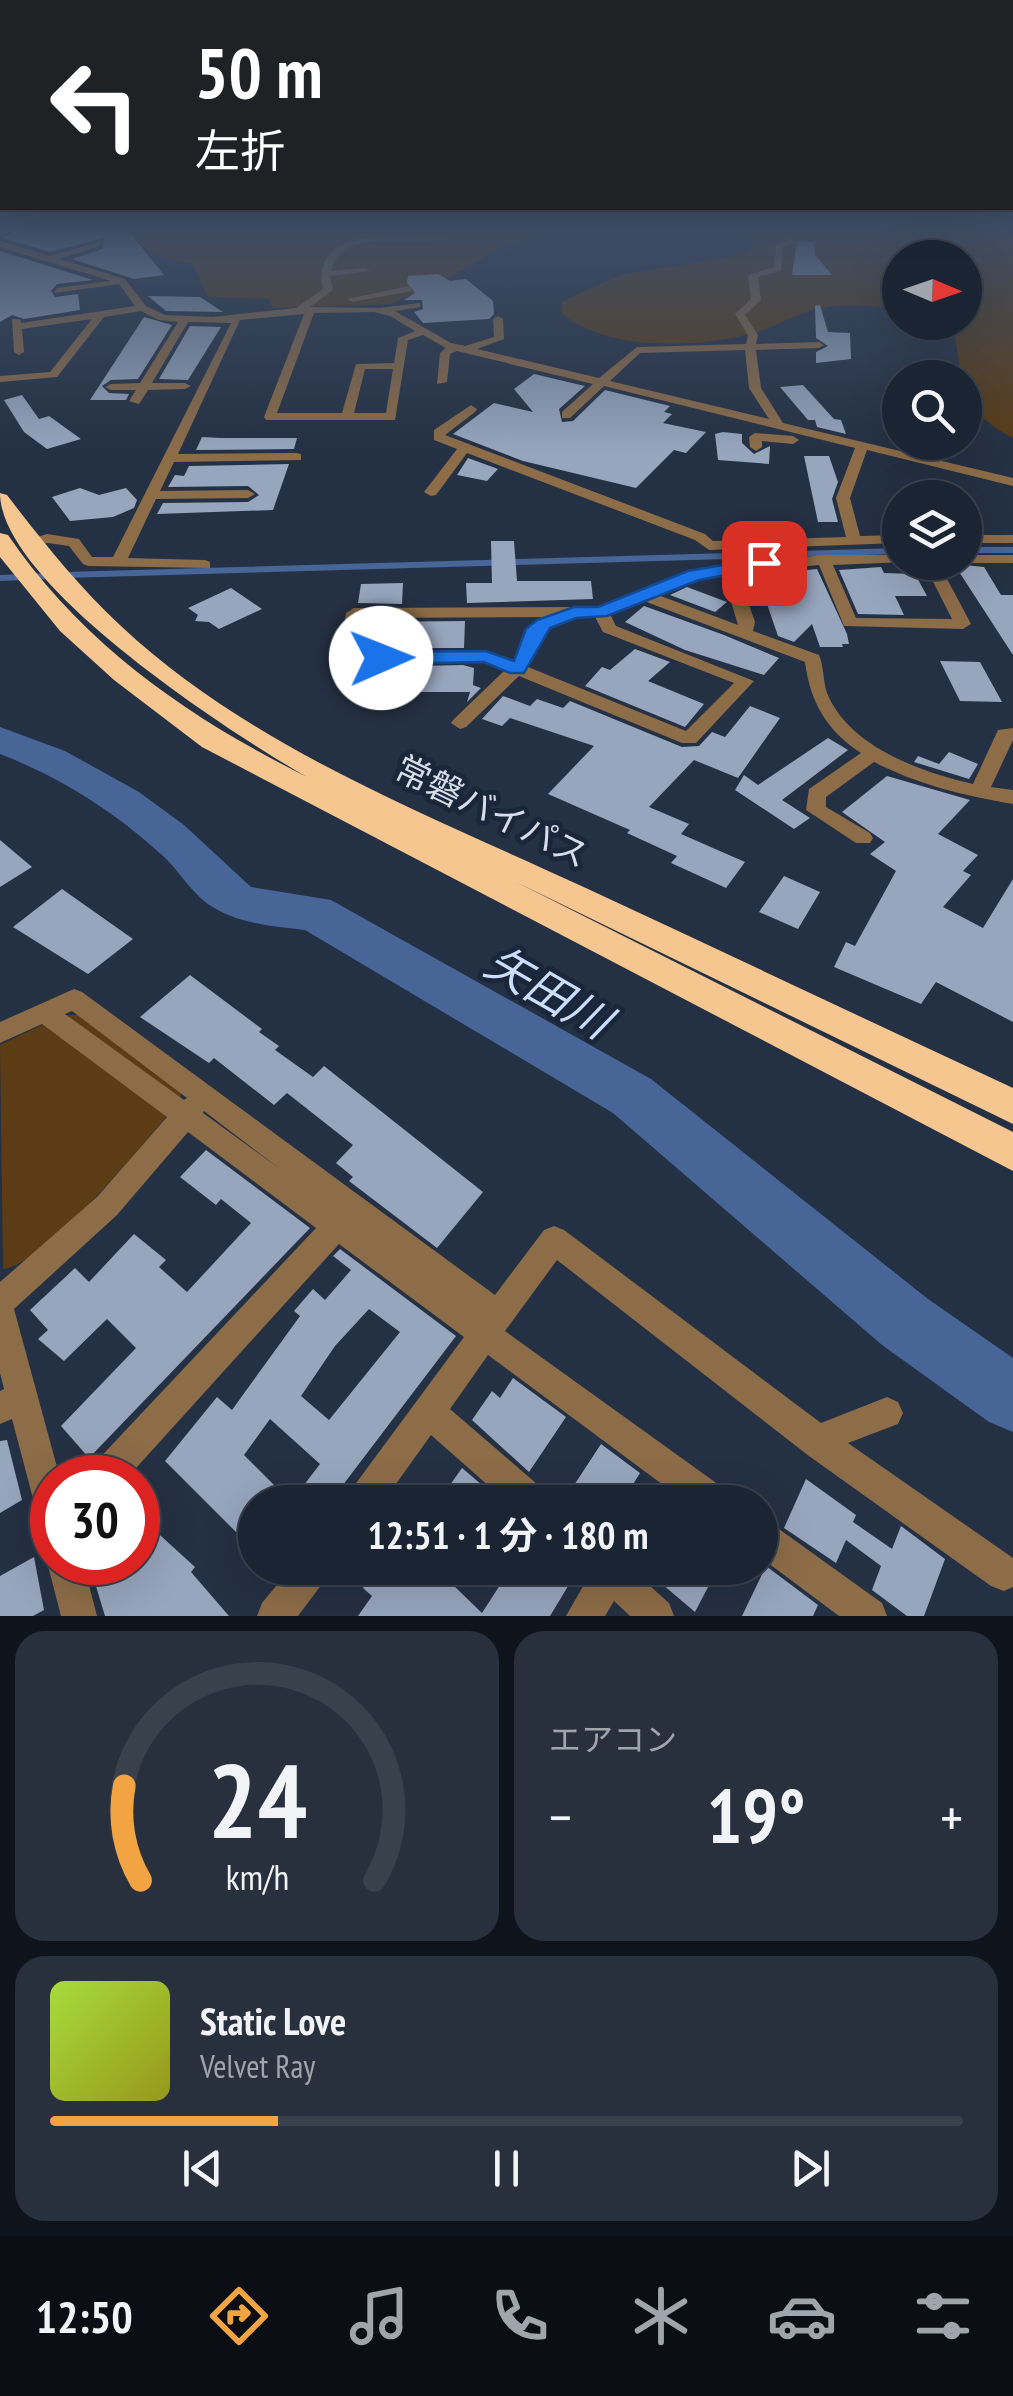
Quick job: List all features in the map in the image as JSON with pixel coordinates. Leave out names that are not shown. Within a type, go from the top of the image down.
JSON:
[{"type":"highway","name":"常磐バイパス","points":[[0,498],[20,550],[130,682],[212,740],[1013,1152]]},
{"type":"highway","name":"常磐バイパス","points":[[58,597],[236,727],[468,846],[1013,1107]]},
{"type":"street","points":[[139,303],[163,318],[187,321],[417,305]]},
{"type":"street","points":[[313,303],[305,310],[270,417],[390,417],[403,338],[419,333]]},
{"type":"street","points":[[340,309],[345,303]]},
{"type":"street","points":[[752,303],[740,314],[753,335],[750,349],[756,388],[779,426]]},
{"type":"street","points":[[135,401],[200,306]]},
{"type":"street","points":[[19,352],[17,324],[142,308]]},
{"type":"street","points":[[382,310],[419,333],[459,348],[1013,482]]},
{"type":"street","points":[[0,379],[53,375],[101,314]]},
{"type":"street","points":[[118,562],[236,324],[234,318]]},
{"type":"street","points":[[441,382],[445,353],[499,339],[498,318]]},
{"type":"street","points":[[509,341],[508,349],[518,362]]},
{"type":"street","points":[[566,416],[600,382],[652,341]]},
{"type":"street","points":[[637,350],[686,344],[750,349],[819,346]]},
{"type":"street","points":[[347,417],[360,366],[399,366]]},
{"type":"street","points":[[111,386],[185,386]]},
{"type":"street","points":[[472,409],[437,434],[464,448],[700,537],[709,546],[882,540]]},
{"type":"street","points":[[756,447],[754,437],[798,440],[807,433]]},
{"type":"street","points":[[854,540],[843,498],[862,446]]},
{"type":"street","points":[[431,492],[464,448]]},
{"type":"street","points":[[168,458],[296,457]]},
{"type":"street","points":[[150,495],[248,494]]},
{"type":"street","points":[[20,550],[48,538],[74,542],[88,561],[205,565]]},
{"type":"street","points":[[982,539],[1013,539]]},
{"type":"street","points":[[600,612],[609,628],[746,681],[688,739],[486,656],[346,659],[354,613],[600,612],[694,575],[729,568],[824,560],[882,560]]},
{"type":"street","points":[[824,560],[850,623],[963,624],[940,580]]},
{"type":"street","points":[[982,560],[1013,560]]},
{"type":"street","points":[[729,568],[748,622],[744,634]]},
{"type":"street","points":[[643,595],[813,659],[815,693],[825,712],[850,739],[946,786],[1013,797]]},
{"type":"street","points":[[460,723],[517,669],[528,655],[536,629],[574,612]]},
{"type":"street","points":[[979,793],[1005,734],[1013,734]]},
{"type":"street","points":[[863,838],[816,810],[816,794],[876,752]]},
{"type":"street","points":[[0,1034],[45,1012],[194,1106],[492,1326],[693,1485]]},
{"type":"street","points":[[0,1302],[107,1206],[194,1106]]},
{"type":"street","points":[[125,1455],[345,1218]]},
{"type":"street","points":[[376,1485],[554,1240],[821,1444],[1004,1573]]},
{"type":"street","points":[[0,1312],[11,1402],[31,1455]]},
{"type":"street","points":[[821,1444],[838,1430],[887,1413]]},
{"type":"street","points":[[431,1414],[512,1485]]},
{"type":"street","points":[[778,1549],[869,1616]]},
{"type":"street","points":[[71,1585],[79,1616]]},
{"type":"street","points":[[275,1616],[299,1585]]},
{"type":"street","points":[[584,1616],[600,1585]]},
{"type":"street","points":[[624,1585],[656,1616]]},
{"type":"shaded area","points":[[271,303],[391,303],[390,304],[273,308]]},
{"type":"shaded area","points":[[562,303],[882,303],[882,307],[822,308],[728,339],[678,344],[627,340],[581,326],[562,314]]},
{"type":"shaded area","points":[[982,303],[1013,303],[1013,438],[982,416],[982,360],[959,360],[956,340],[982,340]]},
{"type":"shaded area","points":[[63,1015],[79,1015],[182,1090],[180,1101],[70,1224],[22,1262],[3,1269],[0,1045]]},
{"type":"building","points":[[0,303],[79,303],[80,310],[24,319],[12,315],[0,322]]},
{"type":"building","points":[[157,303],[210,303],[223,312],[166,311]]},
{"type":"building","points":[[422,303],[493,303],[494,314],[489,319],[423,323],[414,312],[423,309]]},
{"type":"building","points":[[820,305],[828,332],[850,333],[851,359],[816,363],[816,352],[828,346],[816,338],[815,306]]},
{"type":"building","points":[[144,317],[172,325],[138,379],[111,380],[102,386],[109,393],[129,394],[126,400],[90,400]]},
{"type":"building","points":[[190,326],[221,327],[188,380],[159,379]]},
{"type":"building","points":[[534,374],[585,386],[559,409],[562,422],[573,421],[605,390],[670,406],[664,412],[672,414],[663,423],[706,432],[686,453],[674,450],[636,488],[523,461],[453,434],[494,403],[533,412],[514,389]]},
{"type":"building","points":[[803,385],[834,419],[841,420],[846,434],[817,427],[815,420],[808,420],[780,387]]},
{"type":"building","points":[[22,395],[39,419],[49,416],[81,439],[47,449],[24,432],[4,400]]},
{"type":"building","points":[[715,434],[742,434],[742,443],[754,454],[770,446],[769,464],[718,460]]},
{"type":"building","points":[[202,437],[297,438],[294,449],[196,450]]},
{"type":"building","points":[[804,456],[829,456],[838,482],[832,499],[838,522],[818,522]]},
{"type":"building","points":[[468,458],[498,469],[487,481],[457,475]]},
{"type":"building","points":[[289,464],[273,510],[157,514],[163,503],[248,502],[259,495],[248,486],[168,487],[175,475],[184,476],[189,466]]},
{"type":"building","points":[[80,488],[99,495],[126,488],[137,500],[134,508],[113,517],[70,521],[52,497]]},
{"type":"building","points":[[491,541],[514,541],[517,581],[591,581],[593,599],[467,603],[466,583],[492,583]]},
{"type":"building","points":[[881,567],[882,580],[918,580],[927,596],[895,596],[904,615],[858,614],[839,570]]},
{"type":"building","points":[[982,567],[1001,595],[1013,595],[1013,655],[964,580],[982,580]]},
{"type":"building","points":[[817,569],[847,634],[849,644],[842,644],[843,647],[820,647],[812,624],[794,642],[778,636],[757,575]]},
{"type":"building","points":[[403,583],[402,604],[358,603],[361,584]]},
{"type":"building","points":[[687,587],[727,602],[715,612],[670,595]]},
{"type":"building","points":[[231,588],[262,609],[219,629],[209,622],[195,621],[198,615],[188,608]]},
{"type":"building","points":[[644,606],[779,658],[764,675],[685,650],[625,622]]},
{"type":"building","points":[[465,621],[464,648],[363,648],[367,622]]},
{"type":"building","points":[[635,649],[670,662],[648,681],[704,704],[685,727],[585,686],[602,667],[610,670]]},
{"type":"building","points":[[940,661],[980,662],[1002,702],[960,701]]},
{"type":"building","points":[[369,667],[474,668],[473,685],[481,688],[467,702],[470,692],[368,692]]},
{"type":"building","points":[[503,696],[530,706],[537,699],[563,708],[570,701],[682,747],[699,746],[712,732],[725,737],[750,706],[780,718],[738,778],[694,760],[649,807],[689,824],[681,834],[745,862],[726,888],[671,863],[677,856],[627,833],[630,830],[548,794],[594,746],[510,718],[502,726],[482,719]]},
{"type":"building","points":[[828,738],[848,750],[782,800],[810,818],[794,829],[735,790],[744,775],[758,785]]},
{"type":"building","points":[[949,752],[978,764],[969,779],[914,762],[918,756],[939,764]]},
{"type":"building","points":[[887,776],[970,800],[938,834],[978,855],[963,871],[971,875],[943,907],[983,928],[1013,879],[1013,1022],[936,982],[921,1004],[834,967],[846,942],[855,946],[896,871],[870,854],[885,842],[842,812]]},
{"type":"building","points":[[0,840],[32,867],[0,887]]},
{"type":"building","points":[[784,876],[820,892],[798,929],[759,912]]},
{"type":"building","points":[[62,889],[133,939],[88,974],[13,927]]},
{"type":"building","points":[[190,975],[262,1029],[259,1032],[279,1046],[275,1050],[313,1077],[324,1066],[483,1192],[437,1248],[349,1181],[353,1177],[336,1163],[353,1145],[287,1093],[274,1105],[214,1058],[209,1063],[140,1017]]},
{"type":"building","points":[[206,1150],[310,1228],[92,1455],[86,1455],[61,1426],[136,1348],[107,1319],[64,1361],[38,1339],[48,1330],[30,1310],[75,1268],[89,1282],[134,1234],[166,1260],[159,1267],[187,1292],[251,1223],[221,1199],[216,1205],[180,1177]]},
{"type":"building","points":[[340,1249],[456,1336],[343,1485],[304,1485],[320,1464],[270,1419],[244,1455],[274,1485],[238,1485],[238,1534],[165,1461],[217,1397],[232,1410],[300,1316],[294,1311],[313,1289],[325,1300],[351,1270],[333,1256]],"holes":[[[369,1309],[400,1332],[329,1420],[301,1396],[335,1346]]]},
{"type":"building","points":[[513,1378],[566,1417],[529,1472],[472,1420],[492,1391],[500,1398]]},
{"type":"building","points":[[7,1440],[22,1500],[0,1513],[0,1441]]},
{"type":"building","points":[[601,1444],[640,1473],[633,1485],[574,1485]]},
{"type":"building","points":[[462,1468],[482,1485],[450,1485]]},
{"type":"building","points":[[806,1479],[856,1515],[853,1522],[892,1549],[901,1526],[945,1559],[924,1616],[907,1616],[872,1590],[881,1566],[846,1540],[836,1563],[784,1528]]},
{"type":"building","points":[[160,1535],[195,1567],[191,1572],[229,1616],[105,1616],[96,1585],[160,1585]]},
{"type":"building","points":[[30,1559],[30,1585],[39,1585],[44,1610],[33,1616],[0,1616],[0,1576]]},
{"type":"building","points":[[778,1575],[818,1605],[813,1616],[742,1616],[757,1585],[778,1585]]},
{"type":"building","points":[[453,1585],[482,1613],[500,1585],[569,1585],[550,1616],[358,1616],[372,1596],[363,1588]]},
{"type":"building","points":[[663,1585],[709,1585],[695,1612]]},
{"type":"waterway","points":[[982,550],[1013,550]]},
{"type":"waterway","points":[[65,575],[882,552]]},
{"type":"waterway","points":[[0,578],[51,576]]},
{"type":"waterway","name":"矢田川","points":[[0,740],[51,760],[124,802],[189,854],[215,885],[235,899],[268,909],[314,913],[632,1096],[905,1322],[1013,1398]]},
{"type":"route","points":[[381,658],[486,656],[517,669],[528,655],[532,635],[543,624],[574,612],[600,612],[694,575],[764,563]]}]
